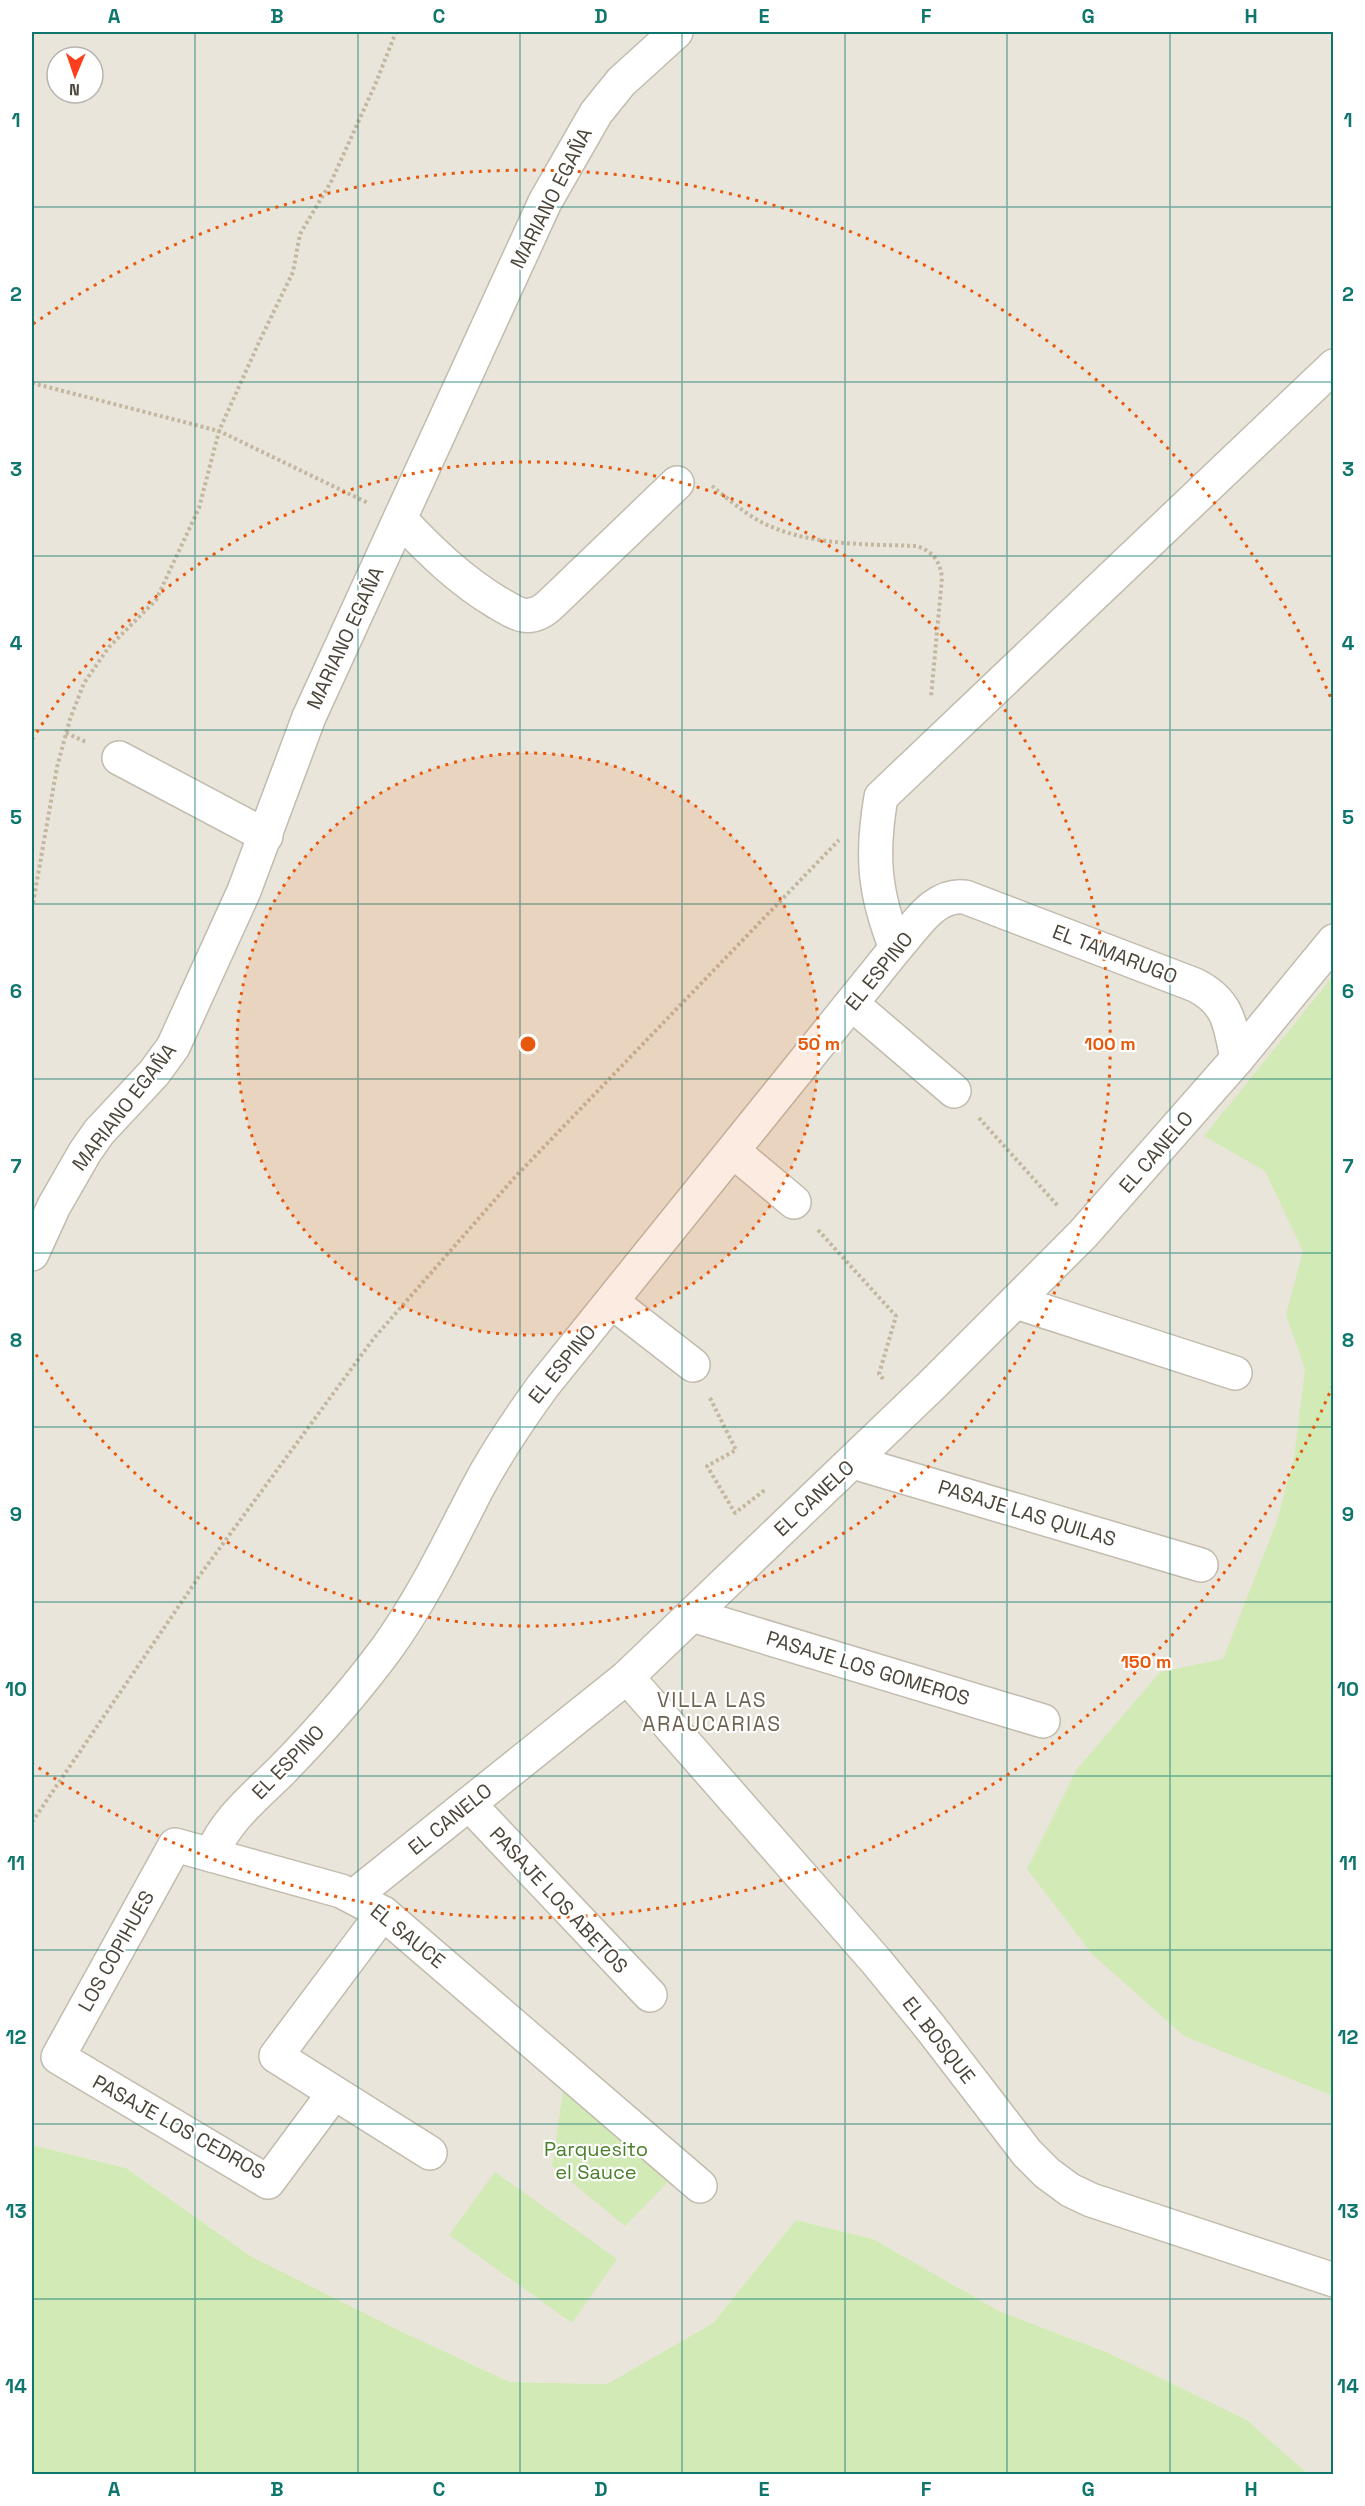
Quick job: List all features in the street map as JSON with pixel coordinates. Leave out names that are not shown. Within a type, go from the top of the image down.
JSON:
[{"type":"street","name":"MARIANO EGAÑA","points":[[32,1254],[54,1206],[85,1152],[99,1132],[154,1073],[173,1047],[266,836],[309,717],[545,202],[596,113],[621,82],[676,32]]},
{"type":"street","points":[[896,948],[882,914],[877,889],[874,858],[881,797],[1334,366]]},
{"type":"street","points":[[400,519],[431,552],[476,590],[512,611],[522,615],[533,615],[544,611],[677,483]]},
{"type":"street","points":[[119,758],[266,836]]},
{"type":"street","name":"EL ESPINO","points":[[211,1855],[220,1835],[234,1816],[318,1731],[386,1648],[427,1585],[477,1489],[521,1416],[896,948],[936,904],[950,897]]},
{"type":"street","name":"EL TAMARUGO","points":[[950,897],[965,897],[1208,992],[1219,1002],[1230,1022],[1237,1059]]},
{"type":"street","name":"EL CANELO","points":[[354,1896],[627,1677],[790,1519],[853,1462],[1083,1234],[1237,1059],[1334,941]]},
{"type":"street","points":[[852,1004],[954,1091]]},
{"type":"street","points":[[733,1151],[794,1202]]},
{"type":"street","points":[[612,1302],[693,1365]]},
{"type":"street","points":[[1016,1302],[1236,1373]]},
{"type":"street","name":"PASAJE LAS QUILAS","points":[[853,1462],[1201,1565]]},
{"type":"street","name":"PASAJE LOS GOMEROS","points":[[692,1615],[1043,1721]]},
{"type":"street","name":"EL BOSQUE","points":[[627,1677],[876,1961],[1027,2153],[1047,2173],[1070,2190],[1091,2199],[1334,2280]]},
{"type":"street","name":"PASAJE LOS ABETOS","points":[[469,1804],[650,1995]]},
{"type":"street","name":"EL SAUCE","points":[[175,1845],[327,1886],[354,1896],[383,1913],[700,2186]]},
{"type":"street","name":"LOS COPIHUES","points":[[58,2057],[175,1845]]},
{"type":"street","points":[[383,1913],[276,2056],[430,2153]]},
{"type":"street","name":"PASAJE LOS CEDROS","points":[[58,2057],[268,2182],[334,2093]]},
{"type":"path","points":[[32,909],[57,767],[70,718],[84,684],[109,648],[156,600],[200,508],[219,431],[293,272],[300,234],[331,182],[375,85],[396,32]]},
{"type":"path","points":[[32,383],[219,431],[400,519]]},
{"type":"path","points":[[677,483],[696,480],[709,483],[760,522],[786,531],[819,540],[916,546],[926,549],[934,556],[940,567],[942,578],[926,754]]},
{"type":"path","points":[[32,1822],[103,1714],[207,1566],[374,1338],[515,1177],[840,839]]},
{"type":"path","points":[[954,1091],[1083,1234]]},
{"type":"path","points":[[794,1202],[896,1316],[879,1374],[886,1383]]},
{"type":"path","points":[[693,1365],[736,1450],[707,1466],[735,1513],[767,1488],[790,1519]]},
{"type":"shaded area","points":[[32,32],[1333,32],[1333,2474],[1308,2474],[1247,2420],[1109,2353],[999,2311],[873,2239],[796,2220],[713,2323],[607,2384],[510,2382],[394,2328],[252,2257],[126,2168],[32,2145]]},
{"type":"green space","points":[[1333,976],[1333,2096],[1184,2036],[1092,1954],[1027,1869],[1077,1769],[1160,1672],[1223,1659],[1277,1521],[1294,1458],[1305,1369],[1286,1315],[1303,1251],[1265,1171],[1204,1136]]},
{"type":"green space","name":"Parquesito el Sauce","points":[[563,2091],[670,2180],[625,2226],[552,2166]]},
{"type":"green space","points":[[32,2145],[126,2168],[252,2257],[394,2328],[510,2382],[607,2384],[713,2323],[796,2220],[873,2239],[999,2311],[1109,2353],[1247,2420],[1308,2474],[32,2474]]},
{"type":"green space","points":[[495,2172],[617,2259],[572,2323],[449,2235]]},
{"type":"district","name":"VILLA LAS ARAUCARIAS","points":[[712,1712]]}]
